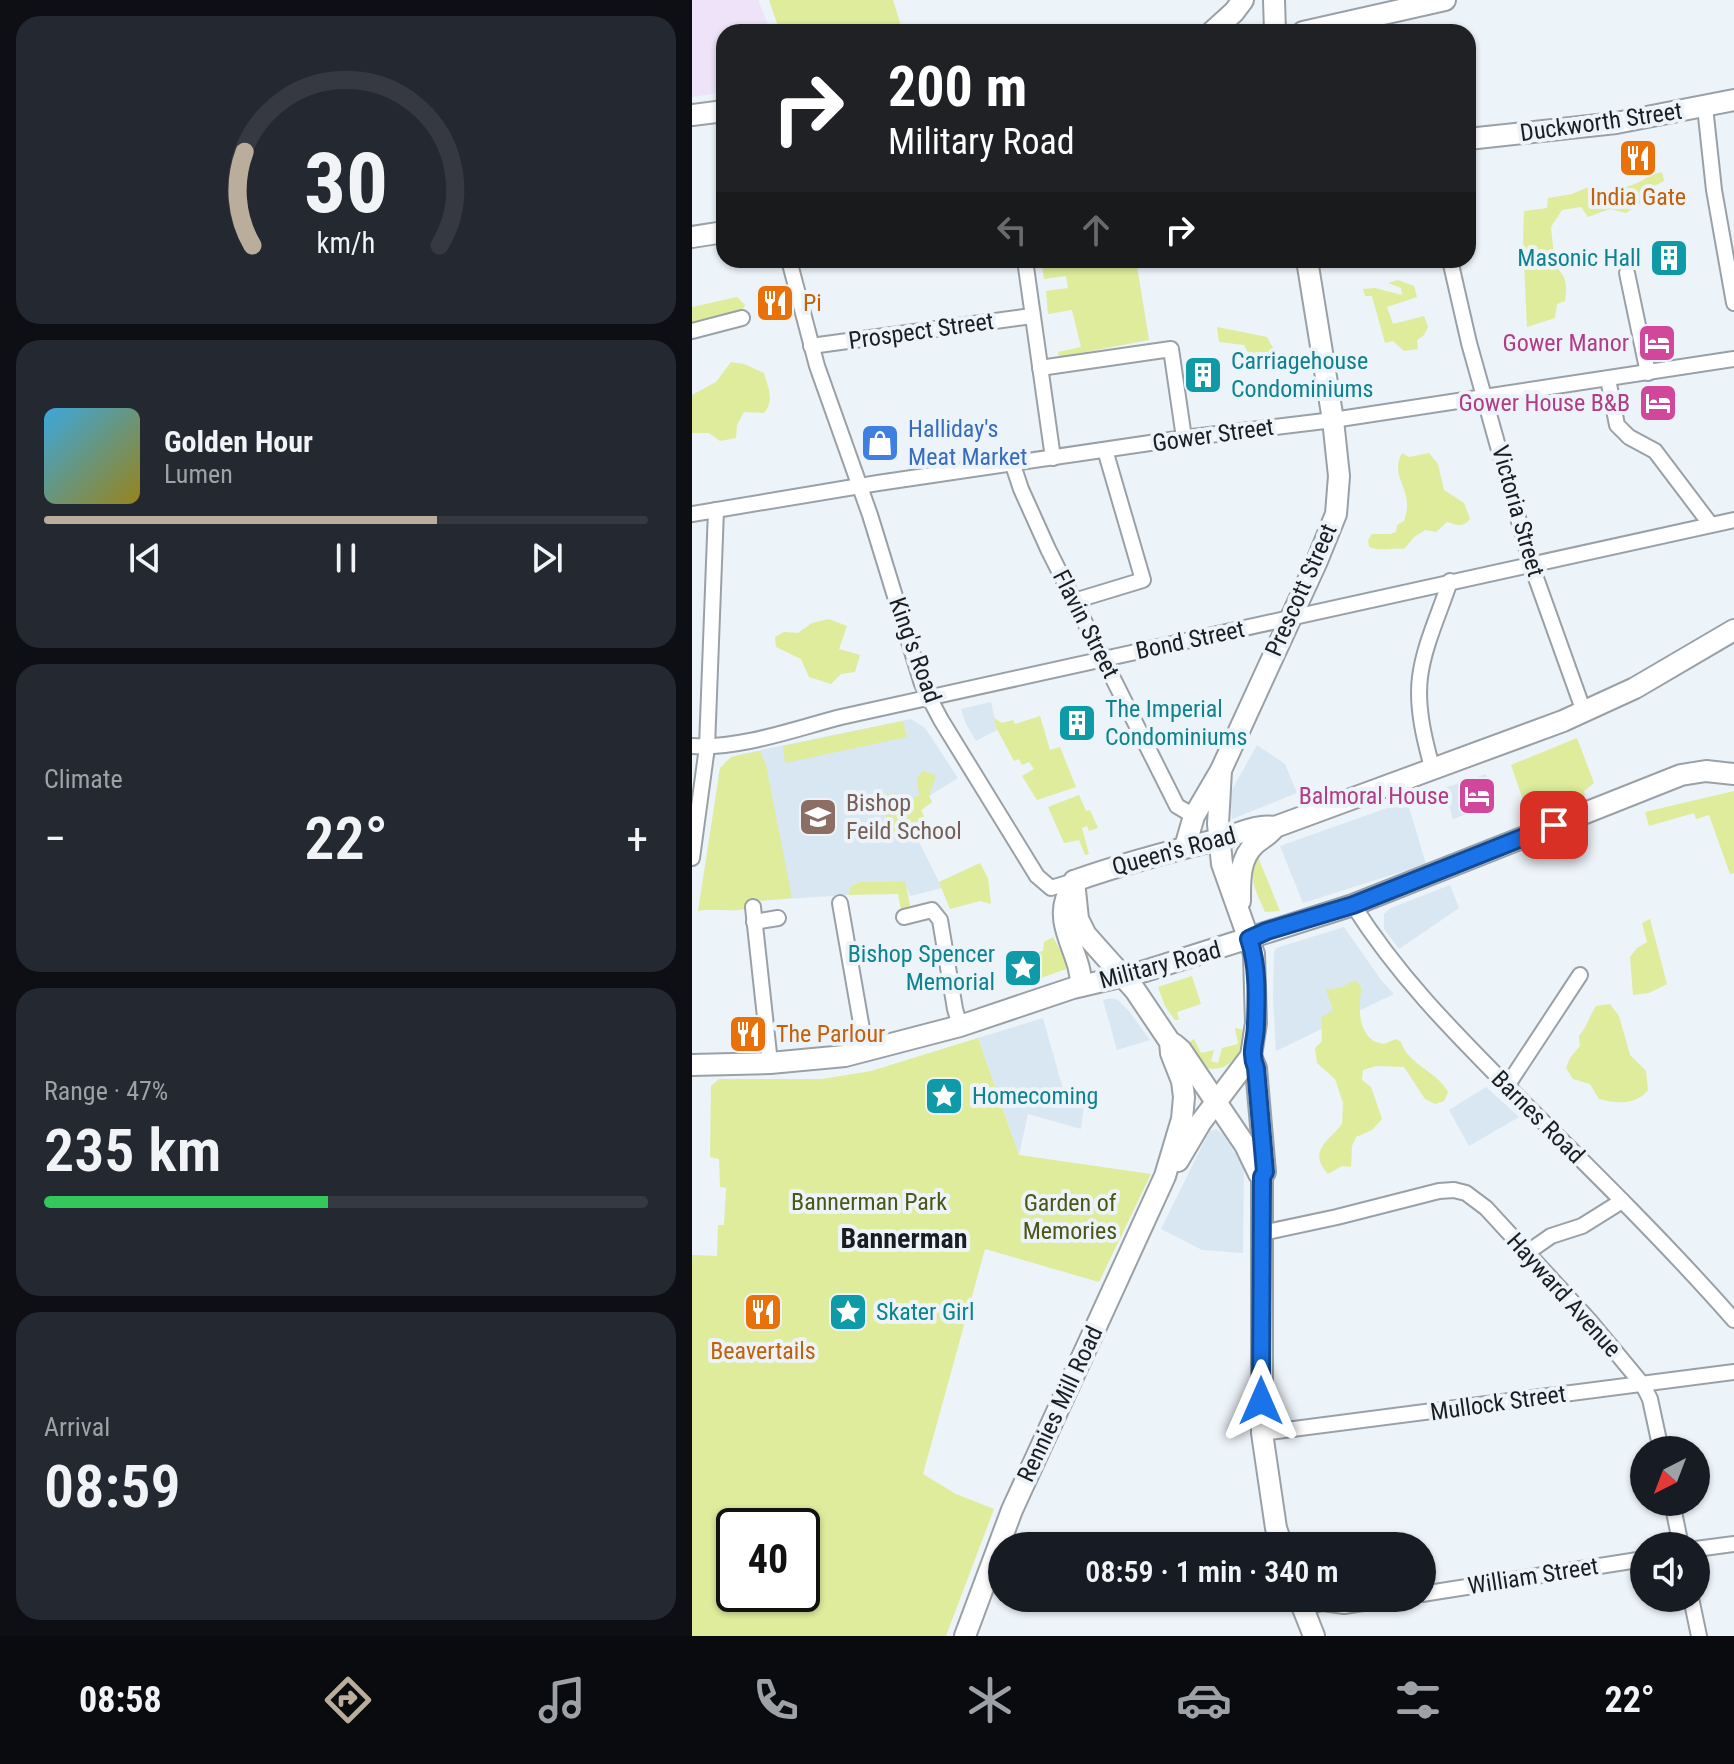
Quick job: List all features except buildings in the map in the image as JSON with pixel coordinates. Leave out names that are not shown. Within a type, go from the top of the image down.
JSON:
[{"type":"main road","points":[[1221,24],[1243,0]]},
{"type":"main road","points":[[1274,0],[1275,24]]},
{"type":"main road","points":[[1338,24],[1445,0]]},
{"type":"main road","name":"Duckworth Street","points":[[1476,138],[1574,129],[1734,100]]},
{"type":"main road","points":[[692,115],[716,112]]},
{"type":"main road","points":[[692,237],[716,233]]},
{"type":"main road","name":"Prescott Street","points":[[1185,847],[1194,816],[1221,770],[1336,514],[1339,476],[1333,420],[1308,268]]},
{"type":"main road","name":"Queen's Road","points":[[1074,881],[1263,825],[1275,827],[1433,771],[1584,712],[1647,682],[1734,630]]},
{"type":"main road","name":"Prescott Street","points":[[1221,770],[1222,864],[1254,954],[1256,1023],[1251,1056]]},
{"type":"main road","name":"Military Road","points":[[692,1065],[770,1063],[866,1052],[960,1026],[1081,986],[1122,977],[1353,905],[1681,775],[1706,771],[1734,774]]},
{"type":"main road","points":[[1240,909],[1243,861],[1249,851],[1275,827]]},
{"type":"main road","points":[[1074,881],[1065,899],[1063,915],[1065,932],[1082,969],[1081,986]]},
{"type":"main road","name":"Rennies Mill Road","points":[[965,1636],[1018,1496],[1165,1176],[1182,1119],[1182,1081],[1170,1042],[1135,990],[1086,935],[1078,919],[1074,881]]},
{"type":"main road","points":[[1170,1042],[1181,1050],[1216,1101],[1262,1177],[1262,1433],[1277,1532]]},
{"type":"main road","points":[[1251,1056],[1256,1068],[1265,1172],[1262,1177]]},
{"type":"main road","name":"Rennies Mill Road","points":[[1165,1176],[1178,1163],[1216,1101],[1251,1056]]},
{"type":"main road","points":[[1305,1612],[1314,1636]]},
{"type":"street","points":[[1705,107],[1714,190],[1734,303]]},
{"type":"street","name":"King's Road","points":[[791,268],[811,346],[922,684],[1037,876],[1051,888],[1074,881]]},
{"type":"street","points":[[1026,268],[1053,458]]},
{"type":"street","name":"Victoria Street","points":[[1452,268],[1531,564],[1584,712]]},
{"type":"street","points":[[1627,273],[1648,373]]},
{"type":"street","name":"Prospect Street","points":[[811,346],[1032,316]]},
{"type":"street","points":[[692,331],[742,318]]},
{"type":"street","points":[[1040,368],[1171,349],[1184,438]]},
{"type":"street","name":"Gower Street","points":[[692,514],[859,486],[1184,438],[1333,420],[1734,359]]},
{"type":"street","points":[[1608,379],[1617,425],[1629,437],[1655,451],[1711,525]]},
{"type":"street","points":[[1074,601],[1143,580],[1105,450]]},
{"type":"street","name":"Flavin Street","points":[[1013,465],[1021,489],[1074,601],[1177,806],[1194,816]]},
{"type":"street","points":[[692,858],[716,510]]},
{"type":"street","name":"Bond Street","points":[[700,747],[1734,520]]},
{"type":"street","points":[[1433,771],[1425,736],[1419,681],[1450,581]]},
{"type":"street","points":[[840,903],[866,1052]]},
{"type":"street","points":[[904,917],[929,904],[940,920],[960,1026]]},
{"type":"street","name":"Barnes Road","points":[[1353,905],[1388,959],[1466,1045],[1622,1201],[1734,1320]]},
{"type":"street","points":[[770,1063],[753,915],[778,918]]},
{"type":"street","points":[[1507,1086],[1580,975]]},
{"type":"street","name":"Hayward Avenue","points":[[1262,1233],[1422,1194],[1454,1190],[1466,1193],[1486,1208],[1528,1252],[1643,1385],[1650,1399],[1658,1436]]},
{"type":"street","points":[[1528,1252],[1551,1236],[1582,1226],[1622,1201]]},
{"type":"street","name":"Mullock Street","points":[[1262,1433],[1734,1372]]},
{"type":"street","points":[[1710,1547],[1734,1544]]},
{"type":"street","name":"William Street","points":[[1436,1592],[1630,1561]]},
{"type":"street","points":[[1694,1612],[1699,1636]]},
{"type":"shaded area","points":[[692,0],[758,0],[768,24],[716,24],[716,93],[692,97]]},
{"type":"shaded area","points":[[991,702],[997,730],[976,741],[961,709]]},
{"type":"shaded area","name":"Bishop Feild School","points":[[911,719],[925,728],[958,778],[929,796],[932,802],[921,810],[927,824],[914,832],[942,888],[910,896],[904,881],[860,882],[851,886],[848,895],[737,902],[718,775],[725,762],[737,755]]},
{"type":"shaded area","points":[[1257,745],[1285,764],[1297,793],[1232,819],[1230,793]]},
{"type":"shaded area","points":[[1486,774],[1495,803],[1453,819],[1444,788]]},
{"type":"shaded area","points":[[1407,801],[1426,864],[1303,903],[1280,846]]},
{"type":"shaded area","points":[[1450,885],[1459,908],[1399,949],[1384,929],[1384,914],[1391,908]]},
{"type":"shaded area","points":[[1344,927],[1394,994],[1276,1051],[1273,998],[1276,948]]},
{"type":"shaded area","points":[[1103,1000],[1118,1000],[1128,1010],[1150,1040],[1117,1050]]},
{"type":"shaded area","points":[[1043,1018],[1063,1089],[1085,1095],[1081,1129],[1028,1114],[1019,1155],[978,1038]]},
{"type":"shaded area","points":[[1486,1087],[1519,1117],[1469,1146],[1449,1110]]},
{"type":"shaded area","points":[[1216,1129],[1223,1134],[1244,1168],[1243,1253],[1202,1250],[1161,1229],[1210,1131]]},
{"type":"green space","points":[[769,0],[893,0],[900,24],[777,24]]},
{"type":"green space","points":[[1662,172],[1664,181],[1652,187],[1652,195],[1626,213],[1610,209],[1588,217],[1581,207],[1562,210],[1551,227],[1555,266],[1565,282],[1565,301],[1557,304],[1555,318],[1527,327],[1524,211],[1547,208],[1548,198],[1572,194],[1591,186],[1599,192],[1611,193]]},
{"type":"green space","points":[[1042,268],[1137,268],[1149,340],[1059,357],[1058,352],[1081,347],[1072,310],[1048,314],[1046,291],[1068,288],[1066,276],[1044,279]]},
{"type":"green space","points":[[1398,280],[1414,286],[1417,297],[1387,307],[1393,324],[1424,316],[1428,327],[1417,340],[1418,349],[1404,351],[1393,341],[1385,343],[1372,296],[1365,296],[1363,289],[1375,288],[1402,295],[1401,288],[1388,283]]},
{"type":"green space","points":[[737,297],[745,305],[741,313],[692,326],[692,307]]},
{"type":"green space","points":[[1217,327],[1267,337],[1276,353],[1272,354],[1273,366],[1257,370],[1244,345],[1219,342]]},
{"type":"green space","points":[[731,362],[764,373],[770,394],[767,408],[764,413],[744,412],[737,425],[736,438],[720,441],[709,433],[692,433],[692,395],[716,382]]},
{"type":"green space","points":[[1402,453],[1409,457],[1429,453],[1438,464],[1444,490],[1464,503],[1470,519],[1462,525],[1447,522],[1436,532],[1425,530],[1404,549],[1369,547],[1368,540],[1372,534],[1396,532],[1397,525],[1404,521],[1407,501],[1398,470]]},
{"type":"green space","points":[[829,619],[847,626],[839,649],[860,655],[855,672],[841,674],[831,684],[809,677],[801,659],[776,647],[775,637],[784,632],[798,633],[812,623]]},
{"type":"green space","points":[[1040,716],[1050,750],[1060,747],[1076,787],[1037,800],[1022,776],[1034,769],[1029,762],[1022,765],[1019,759],[1014,761],[994,718],[1002,723],[1013,720],[1015,724]]},
{"type":"green space","points":[[903,721],[907,737],[785,763],[783,746]]},
{"type":"green space","points":[[1577,738],[1594,783],[1584,791],[1585,796],[1530,820],[1511,765]]},
{"type":"green space","points":[[760,751],[766,765],[792,898],[747,902],[746,909],[698,911],[720,768],[731,757]]},
{"type":"green space","points":[[923,771],[936,775],[929,796],[932,802],[921,810],[927,824],[913,832],[890,838],[882,795],[896,793],[897,800],[919,796],[917,778]]},
{"type":"green space","points":[[1734,791],[1734,873],[1730,874],[1709,815],[1696,819],[1694,813],[1649,826],[1645,812]]},
{"type":"green space","points":[[1079,795],[1098,828],[1089,831],[1087,826],[1082,828],[1089,854],[1085,855],[1079,840],[1064,843],[1048,807]]},
{"type":"green space","points":[[1258,857],[1280,911],[1265,912],[1259,898],[1253,878]]},
{"type":"green space","points":[[980,863],[988,878],[991,904],[980,901],[950,909],[939,882]]},
{"type":"green space","points":[[905,881],[910,905],[901,911],[898,894],[848,895],[851,886],[860,882]]},
{"type":"green space","points":[[1650,919],[1667,984],[1649,993],[1633,995],[1630,957],[1647,942],[1642,923]]},
{"type":"green space","points":[[1053,937],[1065,959],[1066,969],[1019,986],[1010,953],[1043,951],[1044,942]]},
{"type":"green space","points":[[1192,976],[1201,1004],[1177,1012],[1179,1020],[1175,1020],[1165,1006],[1158,987]]},
{"type":"green space","points":[[1355,980],[1362,988],[1360,1015],[1367,1034],[1374,1041],[1384,1044],[1396,1039],[1401,1042],[1410,1057],[1437,1078],[1448,1092],[1444,1101],[1435,1104],[1425,1099],[1404,1067],[1376,1066],[1363,1070],[1362,1080],[1371,1087],[1382,1119],[1372,1130],[1356,1137],[1352,1146],[1351,1167],[1342,1166],[1328,1174],[1322,1166],[1320,1153],[1326,1141],[1342,1124],[1343,1103],[1335,1079],[1317,1063],[1315,1048],[1322,1041],[1321,1018],[1333,1010],[1326,990]]},
{"type":"green space","points":[[1610,1004],[1619,1016],[1630,1055],[1646,1071],[1648,1090],[1626,1102],[1599,1099],[1590,1084],[1573,1079],[1566,1068],[1580,1046],[1579,1036],[1596,1006]]},
{"type":"green space","points":[[1235,1028],[1244,1030],[1243,1039],[1237,1055],[1226,1066],[1210,1069],[1201,1066],[1186,1044],[1194,1039],[1201,1053],[1214,1050],[1211,1061],[1218,1063],[1222,1048],[1238,1044]]},
{"type":"green space","name":"Bannerman Park","points":[[978,1038],[1019,1155],[1151,1174],[1099,1282],[985,1249],[923,1474],[956,1494],[994,1509],[946,1636],[692,1636],[692,1255],[717,1256],[718,1225],[724,1225],[726,1188],[720,1187],[719,1159],[710,1157],[711,1086],[719,1079],[822,1079],[871,1071]]},
{"type":"place","name":"India Gate","points":[[1638,158]]},
{"type":"place","name":"Masonic Hall","points":[[1669,258]]},
{"type":"place","name":"Pi","points":[[775,303]]},
{"type":"place","name":"Gower Manor","points":[[1657,343]]},
{"type":"place","name":"Carriagehouse Condominiums","points":[[1203,375]]},
{"type":"place","name":"Gower House B&B","points":[[1658,403]]},
{"type":"place","name":"Halliday's Meat Market","points":[[880,443]]},
{"type":"place","name":"The Imperial Condominiums","points":[[1077,723]]},
{"type":"place","name":"Balmoral House","points":[[1477,796]]},
{"type":"place","name":"Bishop Feild School","points":[[818,817]]},
{"type":"place","name":"Bishop Spencer Memorial","points":[[1023,968]]},
{"type":"place","name":"The Parlour","points":[[748,1034]]},
{"type":"place","name":"Homecoming","points":[[944,1096]]},
{"type":"place","name":"Beavertails","points":[[763,1312]]},
{"type":"place","name":"Skater Girl","points":[[848,1312]]},
{"type":"district","name":"Bannerman","points":[[904,1238]]},
{"type":"route","points":[[1261,1401],[1262,1177],[1265,1172],[1256,1068],[1251,1056],[1256,1023],[1254,954],[1249,939],[1353,905],[1554,825]]},
{"type":"park label","name":"Garden of Memories","points":[[1070,1217]]}]
